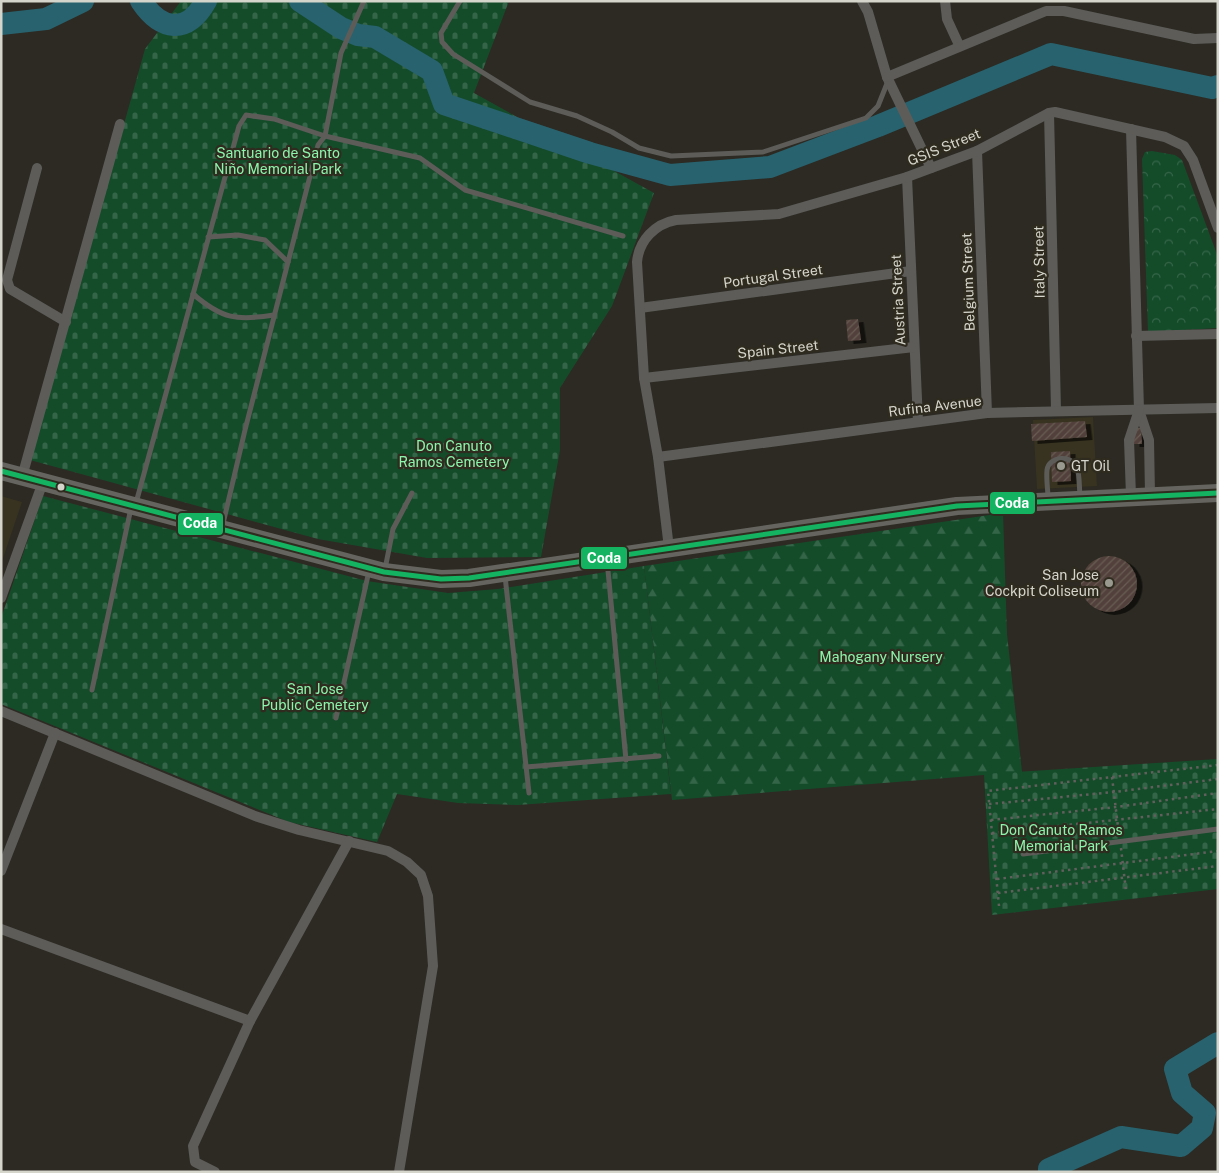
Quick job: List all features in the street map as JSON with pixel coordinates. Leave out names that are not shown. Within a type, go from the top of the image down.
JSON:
[{"type":"highway","points":[[1,471],[377,570],[441,579],[505,573],[957,506],[1218,493]]},
{"type":"street","points":[[862,1],[868,12],[888,78],[931,168]]},
{"type":"street","points":[[945,1],[947,19],[959,45]]},
{"type":"street","points":[[888,78],[959,45],[1040,12],[1055,10],[1194,39],[1218,38]]},
{"type":"street","points":[[1049,113],[1061,112],[1171,138],[1188,150],[1218,228]]},
{"type":"street","name":"GSIS Street","points":[[640,308],[637,257],[646,238],[668,222],[779,214],[907,178],[977,151],[1049,113]]},
{"type":"street","name":"Italy Street","points":[[1049,113],[1056,410]]},
{"type":"street","points":[[22,477],[120,124]]},
{"type":"street","points":[[1131,129],[1139,410],[1149,440],[1150,495]]},
{"type":"street","name":"Belgium Street","points":[[977,151],[987,413]]},
{"type":"street","points":[[37,168],[7,280],[10,289],[66,322]]},
{"type":"street","name":"Austria Street","points":[[907,178],[918,421]]},
{"type":"street","name":"Portugal Street","points":[[640,308],[911,272]]},
{"type":"street","points":[[640,308],[644,378],[658,457],[669,548]]},
{"type":"street","points":[[1136,336],[1218,334]]},
{"type":"street","name":"Spain Street","points":[[644,378],[914,348]]},
{"type":"street","name":"Rufina Avenue","points":[[658,457],[987,413],[1056,410],[1218,408]]},
{"type":"street","points":[[1131,496],[1129,440],[1139,410]]},
{"type":"street","points":[[1,598],[43,482]]},
{"type":"street","points":[[1,711],[255,816],[299,830],[381,849],[407,862],[421,875],[428,896],[433,966],[400,1172]]},
{"type":"street","points":[[1,871],[56,733]]},
{"type":"street","points":[[216,1172],[195,1162],[193,1146],[250,1021],[349,841]]},
{"type":"street","points":[[1,930],[250,1021]]},
{"type":"lane","points":[[222,530],[318,144],[325,136],[341,53],[364,1]]},
{"type":"lane","points":[[460,1],[441,34],[442,42],[453,54],[530,102],[576,116],[612,132],[639,148],[671,156],[763,152],[866,118],[878,106],[888,78]]},
{"type":"lane","points":[[92,690],[133,506],[239,126],[246,115],[274,120],[325,136],[420,158],[465,190],[623,236]]},
{"type":"lane","points":[[208,237],[238,236],[265,240],[288,262]]},
{"type":"lane","points":[[193,294],[212,311],[245,320],[274,315]]},
{"type":"lane","points":[[1048,500],[1047,469],[1052,462],[1061,458],[1073,462],[1078,468],[1080,499]]},
{"type":"lane","points":[[336,718],[377,570],[393,529],[412,493]]},
{"type":"lane","points":[[607,557],[626,760]]},
{"type":"lane","points":[[505,573],[529,793]]},
{"type":"lane","points":[[526,768],[659,756]]},
{"type":"lane","points":[[1024,854],[1218,829]]},
{"type":"path","points":[[999,906],[988,791],[1218,765]]},
{"type":"path","points":[[989,804],[1114,792],[1218,779]]},
{"type":"path","points":[[991,820],[1116,807],[1218,793]]},
{"type":"path","points":[[992,833],[1218,809]]},
{"type":"path","points":[[997,879],[1218,851]]},
{"type":"path","points":[[998,893],[1218,866]]},
{"type":"shaded area","points":[[1093,417],[1097,486],[1037,489],[1033,420]]},
{"type":"shaded area","points":[[1,496],[22,502],[1,564]]},
{"type":"green space","name":"Santuario de Santo Niño Memorial Park","points":[[181,1],[509,1],[474,93],[654,193],[612,306],[560,388],[560,450],[541,557],[427,558],[318,539],[30,460],[145,49]]},
{"type":"green space","points":[[1152,151],[1175,155],[1182,160],[1218,257],[1218,328],[1148,332],[1142,159],[1145,152]]},
{"type":"green space","name":"San Jose Public Cemetery","points":[[43,496],[367,581],[448,593],[498,589],[644,566],[671,794],[518,805],[458,803],[397,794],[377,842],[289,822],[1,704],[1,618]]},
{"type":"green space","name":"Mahogany Nursery","points":[[1003,513],[1007,634],[1022,772],[672,800],[644,566]]},
{"type":"green space","name":"Don Canuto Ramos Memorial Park","points":[[1218,759],[1218,889],[992,915],[984,774]]},
{"type":"building","points":[[858,319],[861,340],[848,341],[846,320]]},
{"type":"building","points":[[1085,421],[1087,437],[1032,441],[1031,424]]},
{"type":"building","points":[[1134,428],[1141,428],[1142,444],[1134,444]]},
{"type":"building","name":"GT Oil","points":[[1070,451],[1071,481],[1052,482],[1051,452]]},
{"type":"building","name":"San Jose Cockpit Coliseum","points":[[1109,556],[1124,561],[1132,569],[1137,584],[1132,599],[1124,607],[1109,612],[1094,607],[1086,599],[1081,584],[1086,569],[1094,561]]},
{"type":"waterway","points":[[1,24],[46,19],[83,1]]},
{"type":"waterway","points":[[141,1],[157,18],[165,23],[174,25],[191,20],[206,1]]},
{"type":"waterway","points":[[300,1],[341,28],[358,35],[375,37],[432,71],[444,104],[590,153],[670,175],[770,167],[878,126],[1051,54],[1212,88],[1218,86]]},
{"type":"waterway","points":[[1049,1172],[1049,1169],[1121,1137],[1181,1146],[1202,1128],[1205,1113],[1182,1093],[1175,1069],[1218,1043]]},
{"type":"transit line","name":"Coda","points":[[1,471],[384,572],[441,579],[469,578],[957,506],[1218,493]]},
{"type":"place","name":"GT Oil","points":[[1061,466]]},
{"type":"place","name":"San Jose Cockpit Coliseum","points":[[1109,583]]},
{"type":"park label","name":"Don Canuto Ramos Cemetery","points":[[454,454]]}]
